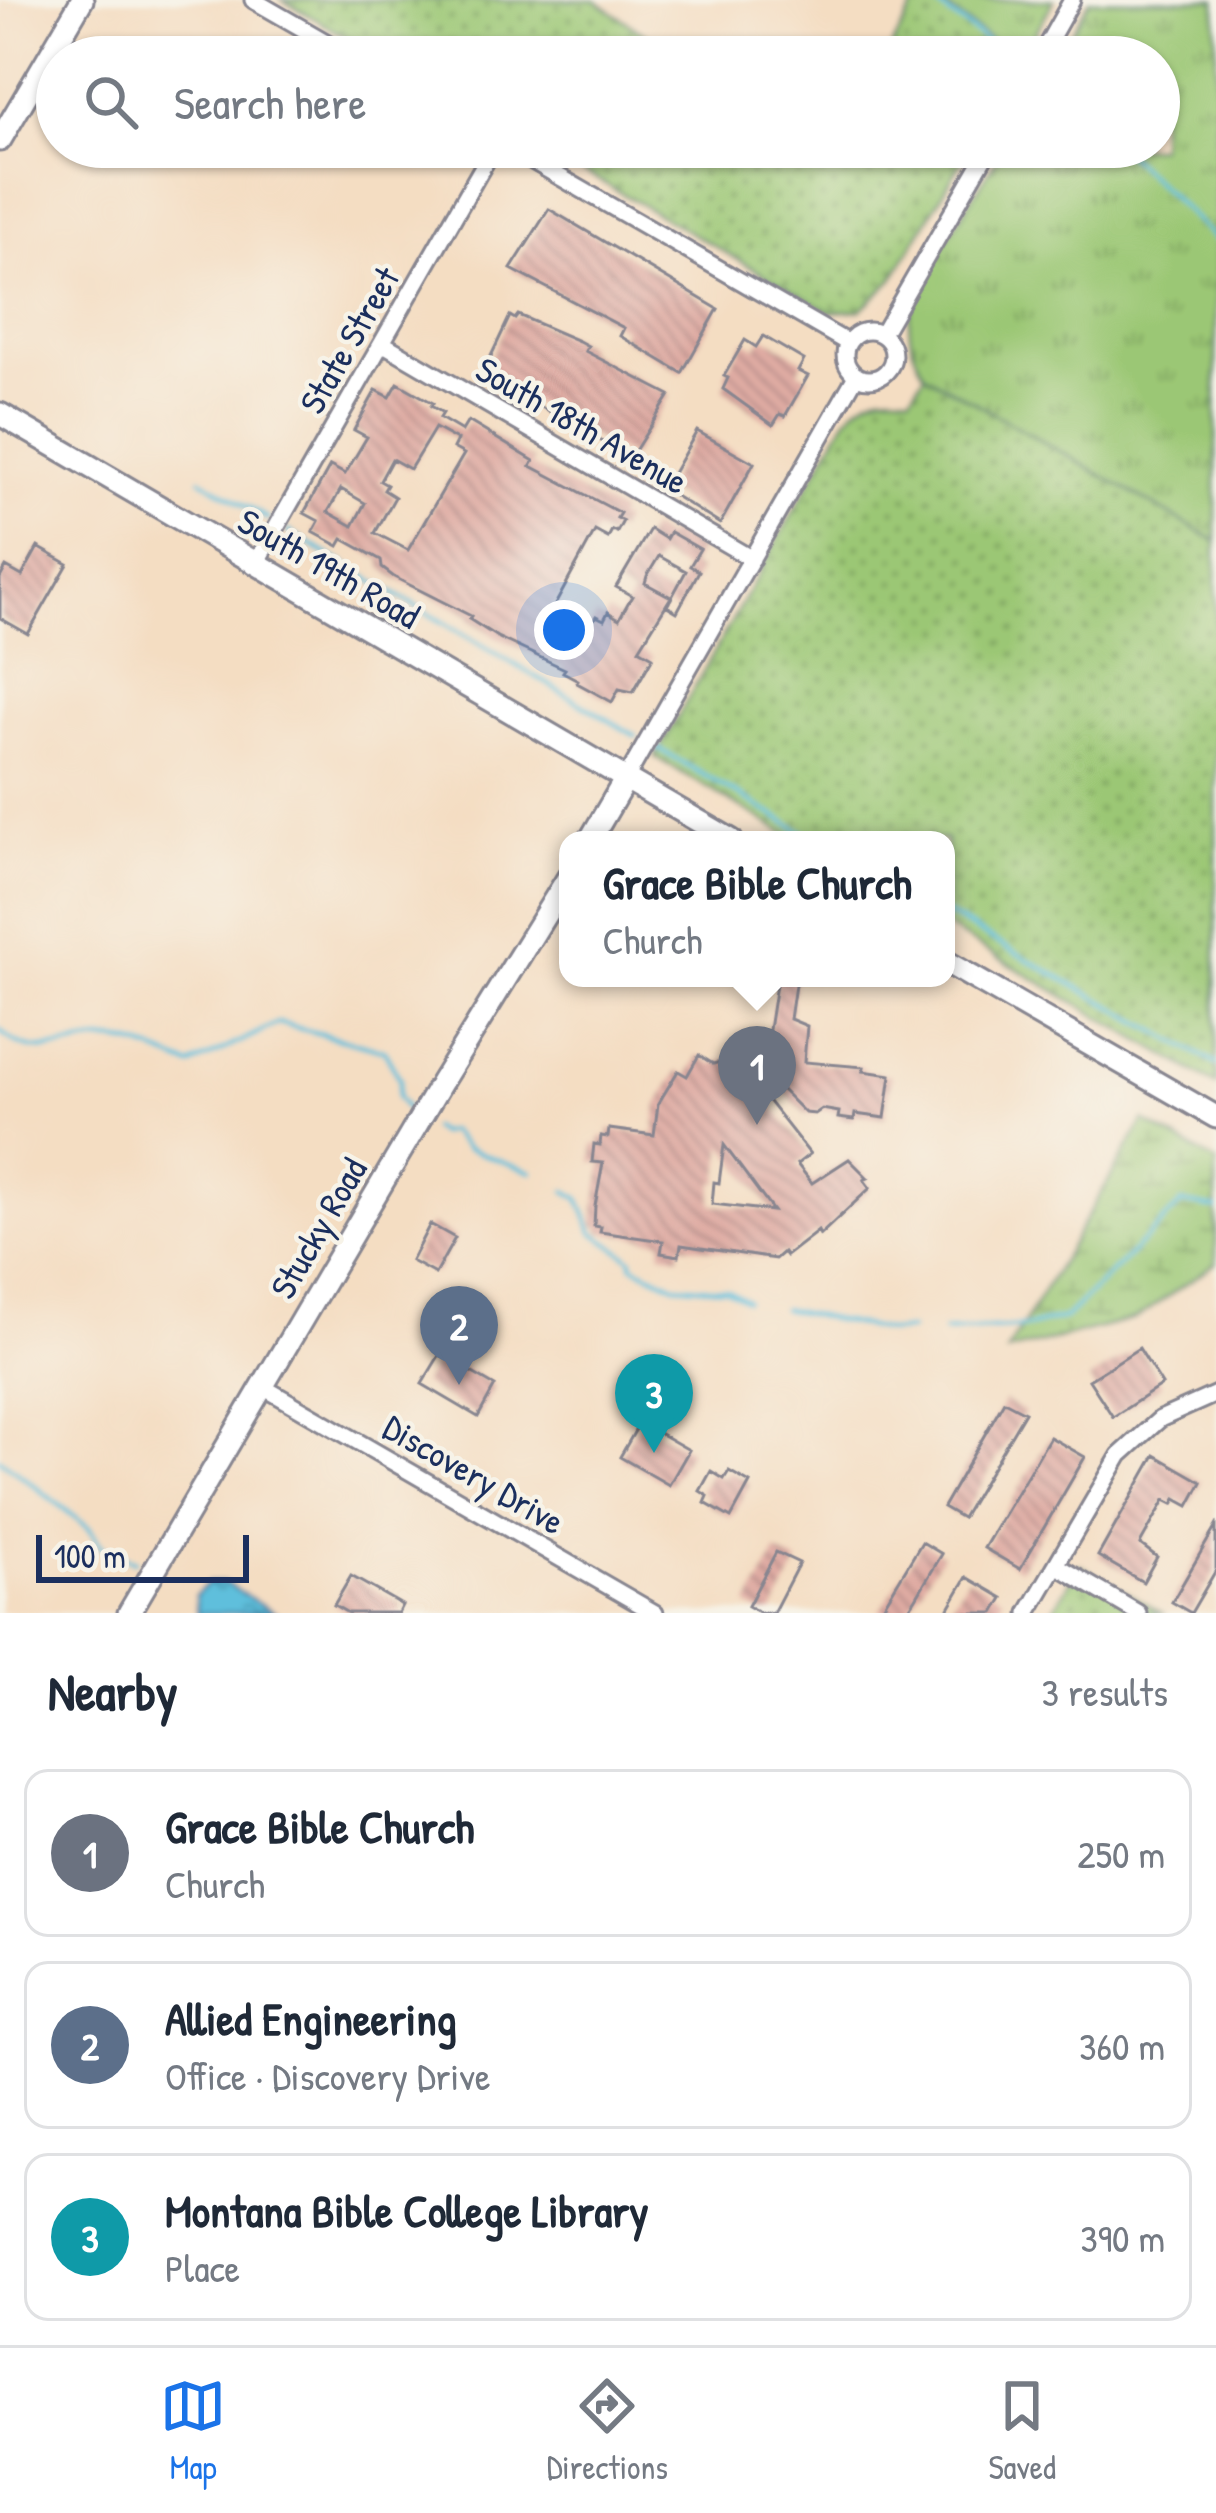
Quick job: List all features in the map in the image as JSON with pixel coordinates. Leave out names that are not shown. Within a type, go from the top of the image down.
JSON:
[{"type":"main road","points":[[61,36],[82,0]]},
{"type":"main road","points":[[0,140],[36,79]]},
{"type":"main road","name":"South 19th Road","points":[[0,413],[714,831]]},
{"type":"main road","points":[[595,831],[625,780]]},
{"type":"main road","name":"Stucky Road","points":[[129,1613],[441,1083],[559,893]]},
{"type":"main road","points":[[955,967],[1216,1117]]},
{"type":"street","points":[[253,0],[316,36]]},
{"type":"street","points":[[1052,36],[1072,0]]},
{"type":"street","name":"State Street","points":[[256,563],[482,168]]},
{"type":"street","points":[[544,168],[848,343]]},
{"type":"street","points":[[882,334],[978,168]]},
{"type":"street","points":[[862,332],[882,334],[892,348],[892,364],[880,377],[856,376],[846,363],[848,343],[862,332]]},
{"type":"street","name":"South 18th Avenue","points":[[382,343],[752,559]]},
{"type":"street","points":[[625,780],[856,376]]},
{"type":"street","name":"Discovery Drive","points":[[263,1387],[655,1613]]},
{"type":"street","points":[[1028,1613],[1120,1455],[1160,1419],[1216,1394]]},
{"type":"street","points":[[1056,1565],[1138,1613]]},
{"type":"green space","points":[[282,0],[595,0],[648,36],[345,36]]},
{"type":"green space","points":[[918,0],[936,0],[985,36],[898,36]]},
{"type":"green space","points":[[936,0],[1054,0],[1034,36],[985,36]]},
{"type":"green space","points":[[1090,0],[1216,0],[1216,541],[925,374],[911,342],[909,321],[921,285],[991,168],[1180,168],[1180,36],[1069,36]]},
{"type":"green space","points":[[577,168],[958,168],[893,279],[861,310],[830,312]]},
{"type":"green space","points":[[925,374],[1216,541],[1216,1085],[955,932],[955,831],[781,831],[655,757],[847,417],[875,396],[911,395]]},
{"type":"green space","points":[[1144,1121],[1216,1162],[1216,1263],[1135,1319],[1007,1352]]},
{"type":"green space","points":[[1080,1565],[1162,1613],[1051,1613]]},
{"type":"water","points":[[208,1583],[225,1583],[275,1613],[197,1613],[195,1596]]},
{"type":"building","points":[[549,209],[718,309],[682,373],[620,336],[624,328],[511,269]]},
{"type":"building","points":[[518,315],[579,341],[588,346],[585,351],[670,395],[631,457],[581,430],[553,408],[550,412],[483,373],[510,316]]},
{"type":"building","points":[[763,336],[804,360],[798,371],[808,376],[785,416],[780,414],[773,425],[723,389],[728,378],[724,376],[745,340],[756,347]]},
{"type":"building","points":[[398,383],[433,403],[443,413],[440,418],[462,431],[468,421],[534,461],[531,466],[620,513],[617,518],[623,521],[617,532],[612,530],[608,538],[595,531],[543,627],[579,646],[596,616],[604,620],[608,612],[619,619],[632,596],[616,587],[650,529],[666,539],[670,532],[700,549],[690,566],[699,571],[677,612],[667,606],[686,571],[659,556],[647,576],[645,583],[671,597],[639,649],[653,657],[633,692],[619,689],[612,702],[577,683],[565,669],[497,637],[471,616],[394,577],[382,568],[381,560],[343,539],[339,546],[313,532],[319,521],[304,513],[330,466],[345,474],[367,437],[354,430],[376,390],[390,397]],"holes":[[[435,428],[457,440],[453,448],[464,454],[408,550],[375,533],[395,497],[380,481],[392,459],[410,469]],[[341,489],[365,503],[353,526],[328,512]]]},
{"type":"building","points":[[697,431],[754,463],[720,524],[664,489]]},
{"type":"building","points":[[38,547],[68,564],[28,634],[0,618],[0,578],[6,567],[22,576]]},
{"type":"building","points":[[776,987],[795,987],[790,1019],[807,1026],[804,1062],[864,1067],[863,1071],[891,1075],[885,1118],[855,1114],[854,1120],[822,1109],[805,1113],[754,1062],[744,1070],[810,1154],[797,1164],[812,1183],[849,1159],[868,1178],[864,1180],[870,1188],[820,1235],[818,1231],[786,1256],[783,1252],[775,1259],[681,1245],[679,1256],[661,1253],[663,1241],[600,1232],[601,1227],[594,1226],[603,1163],[592,1162],[594,1144],[600,1145],[601,1136],[608,1137],[609,1129],[654,1135],[658,1104],[678,1071],[687,1076],[699,1055],[713,1064],[766,1049]],"holes":[[[724,1145],[773,1211],[712,1204]]]},
{"type":"building","points":[[430,1224],[455,1238],[435,1274],[411,1261]]},
{"type":"building","points":[[1139,1348],[1162,1385],[1113,1417],[1089,1380]]},
{"type":"building","points":[[440,1354],[495,1386],[478,1417],[422,1384]]},
{"type":"building","points":[[1004,1401],[1025,1412],[962,1518],[943,1507]]},
{"type":"building","points":[[640,1422],[689,1450],[669,1485],[620,1457]]},
{"type":"building","points":[[1050,1437],[1085,1457],[1020,1569],[984,1548]]},
{"type":"building","points":[[1155,1455],[1202,1482],[1189,1506],[1176,1499],[1173,1504],[1165,1500],[1140,1544],[1157,1557],[1143,1582],[1098,1556]]},
{"type":"building","points":[[711,1471],[724,1479],[729,1471],[750,1483],[731,1518],[705,1503],[708,1496],[700,1491]]},
{"type":"building","points":[[1216,1526],[1216,1570],[1191,1613],[1172,1602]]},
{"type":"building","points":[[922,1542],[942,1554],[916,1598],[906,1613],[879,1613]]},
{"type":"building","points":[[776,1552],[799,1563],[773,1613],[761,1613],[748,1606]]},
{"type":"building","points":[[351,1576],[402,1605],[398,1613],[348,1613],[334,1605]]},
{"type":"building","points":[[967,1577],[1003,1598],[994,1613],[946,1613]]},
{"type":"waterway","points":[[929,0],[980,36]]},
{"type":"waterway","points":[[1142,168],[1216,240]]},
{"type":"waterway","points":[[201,479],[268,519]]},
{"type":"waterway","points":[[288,531],[636,736]]},
{"type":"waterway","points":[[657,748],[801,831]]},
{"type":"waterway","points":[[955,919],[1216,1064]]},
{"type":"waterway","points":[[0,1030],[30,1048],[127,1043],[191,1066],[278,1023],[384,1050],[400,1079],[398,1097],[410,1114]]},
{"type":"waterway","points":[[432,1128],[439,1133],[449,1131],[466,1148],[532,1172]]},
{"type":"waterway","points":[[566,1191],[579,1198],[593,1232],[632,1259],[632,1265],[675,1285],[726,1289],[746,1300]]},
{"type":"waterway","points":[[943,1332],[1026,1327],[1065,1318],[1182,1203],[1216,1209]]},
{"type":"waterway","points":[[783,1309],[891,1332],[910,1330]]},
{"type":"waterway","points":[[0,1459],[90,1529],[102,1548],[135,1561]]},
{"type":"place","name":"Grace Bible Church","points":[[757,1125]]},
{"type":"place","name":"Allied Engineering","points":[[459,1385]]},
{"type":"place","name":"Montana Bible College Library","points":[[654,1453]]}]
